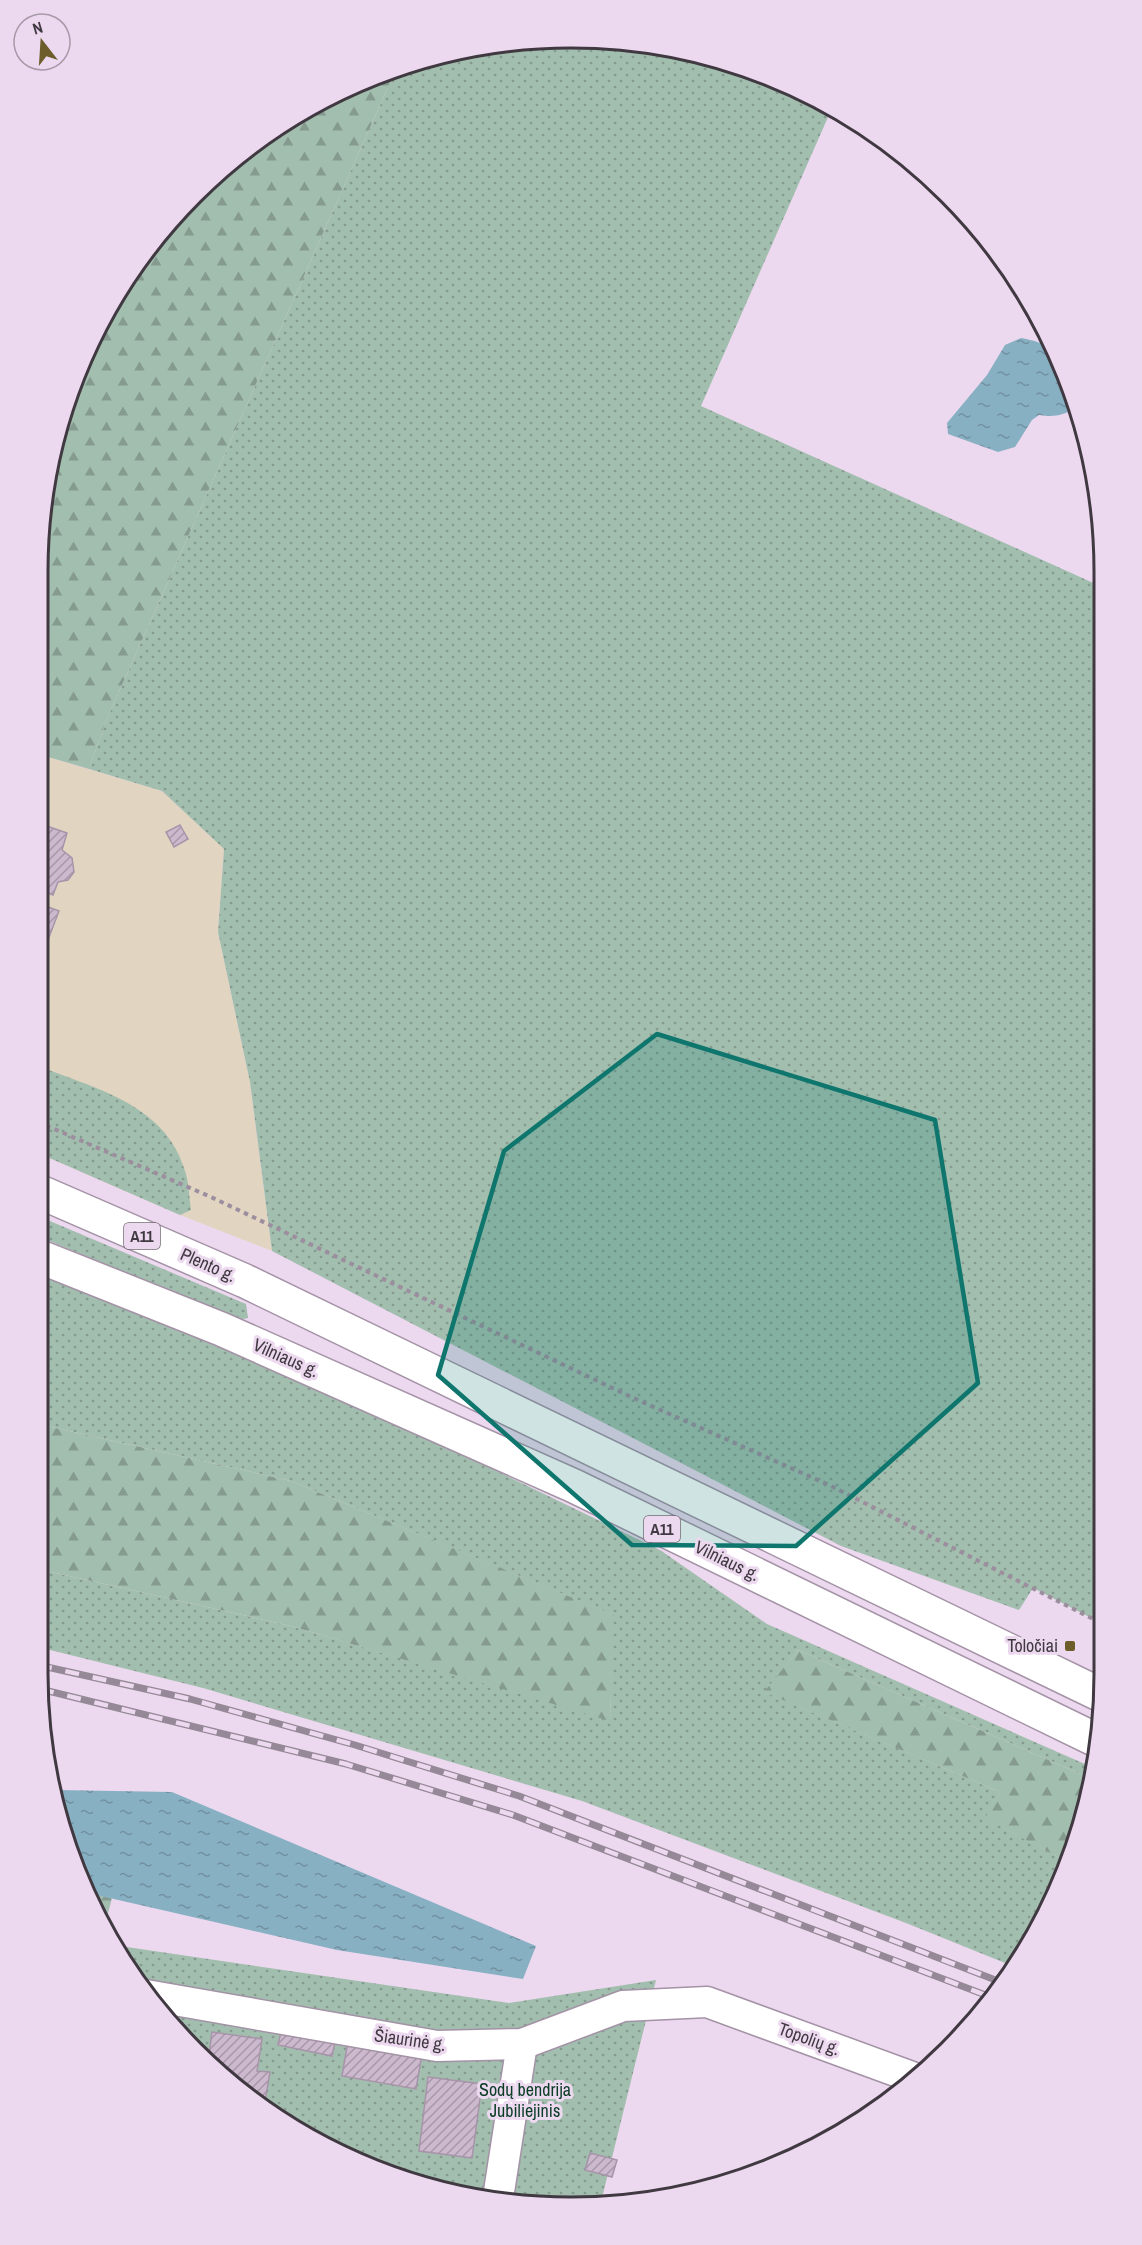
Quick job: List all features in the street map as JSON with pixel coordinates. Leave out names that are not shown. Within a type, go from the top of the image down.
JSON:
[{"type":"highway","name":"Plento g.","points":[[48,1195],[245,1281],[1093,1691]]},
{"type":"highway","name":"Vilniaus g.","points":[[48,1260],[221,1329],[574,1486],[1090,1737]]},
{"type":"street","name":"Šiaurinė g.","points":[[165,2003],[437,2046],[522,2044],[623,2006],[707,2002]]},
{"type":"street","name":"Topolių g.","points":[[707,2002],[906,2075]]},
{"type":"street","points":[[499,2192],[522,2044]]},
{"type":"path","points":[[48,1126],[211,1197],[627,1395],[829,1485],[1094,1619]]},
{"type":"highlighted area","points":[[657,1034],[935,1120],[978,1383],[796,1546],[632,1545],[438,1375],[504,1151]]},
{"type":"shaded area","points":[[48,757],[162,791],[224,849],[218,932],[250,1082],[272,1251],[180,1215],[48,1157]]},
{"type":"green space","points":[[571,48],[605,49],[639,52],[706,66],[771,88],[828,116],[701,406],[1094,583],[1094,1619],[1033,1588],[1019,1610],[841,1546],[272,1251],[250,1082],[218,932],[224,849],[162,791],[89,769],[106,721],[391,81],[436,66],[503,52]]},
{"type":"green space","points":[[391,81],[106,721],[89,769],[48,757],[48,571],[52,503],[66,436],[88,371],[118,309],[136,280],[178,226],[201,201],[226,178],[280,136],[340,102]]},
{"type":"green space","points":[[48,1070],[124,1101],[144,1113],[161,1128],[174,1146],[188,1183],[191,1210],[180,1215],[48,1157]]},
{"type":"green space","points":[[48,1220],[246,1304],[248,1318],[238,1320],[48,1240]]},
{"type":"green space","points":[[48,1274],[260,1362],[480,1463],[660,1550],[767,1624],[1086,1764],[1084,1776],[798,1650],[765,1692],[1000,1792],[986,1818],[1060,1858],[1040,1905],[1007,1964],[906,1923],[582,1801],[203,1688],[48,1649],[48,1571],[291,1626],[610,1720],[613,1615],[291,1481],[48,1426]]},
{"type":"green space","points":[[48,1426],[291,1481],[614,1615],[610,1721],[291,1626],[48,1571]]},
{"type":"green space","points":[[798,1650],[1084,1776],[1060,1858],[985,1818],[1000,1792],[764,1692]]},
{"type":"green space","points":[[98,1895],[112,1898],[107,1916]]},
{"type":"green space","name":"Sodų bendrija Jubiliejinis","points":[[125,1947],[509,2003],[656,1980],[602,2196],[537,2196],[503,2193],[436,2179],[371,2157],[309,2127],[253,2089],[201,2044],[156,1992]]},
{"type":"water","points":[[1021,338],[1042,345],[1069,412],[1058,415],[1039,415],[1032,420],[1015,447],[998,452],[948,434],[947,423],[987,375],[1005,345]]},
{"type":"water","points":[[61,1790],[172,1792],[536,1946],[523,1979],[337,1950],[98,1895],[76,1842]]},
{"type":"building","points":[[180,825],[188,839],[174,847],[166,832]]},
{"type":"building","points":[[48,826],[67,833],[62,850],[72,858],[74,872],[68,880],[58,882],[53,895],[48,893]]},
{"type":"building","points":[[48,907],[59,911],[48,940]]},
{"type":"building","points":[[282,2027],[336,2038],[332,2056],[278,2045]]},
{"type":"building","points":[[212,2032],[262,2039],[257,2071],[270,2072],[265,2098],[226,2067],[209,2052]]},
{"type":"building","points":[[348,2041],[422,2054],[416,2089],[342,2076]]},
{"type":"building","points":[[428,2077],[482,2084],[472,2158],[419,2151]]},
{"type":"building","points":[[590,2153],[617,2160],[612,2177],[585,2170]]},
{"type":"railway","points":[[48,1667],[190,1699],[355,1745],[519,1796],[995,1980]]},
{"type":"railway","points":[[49,1691],[346,1764],[513,1815],[984,1994]]},
{"type":"place","name":"Toločiai","points":[[1070,1646]]}]
